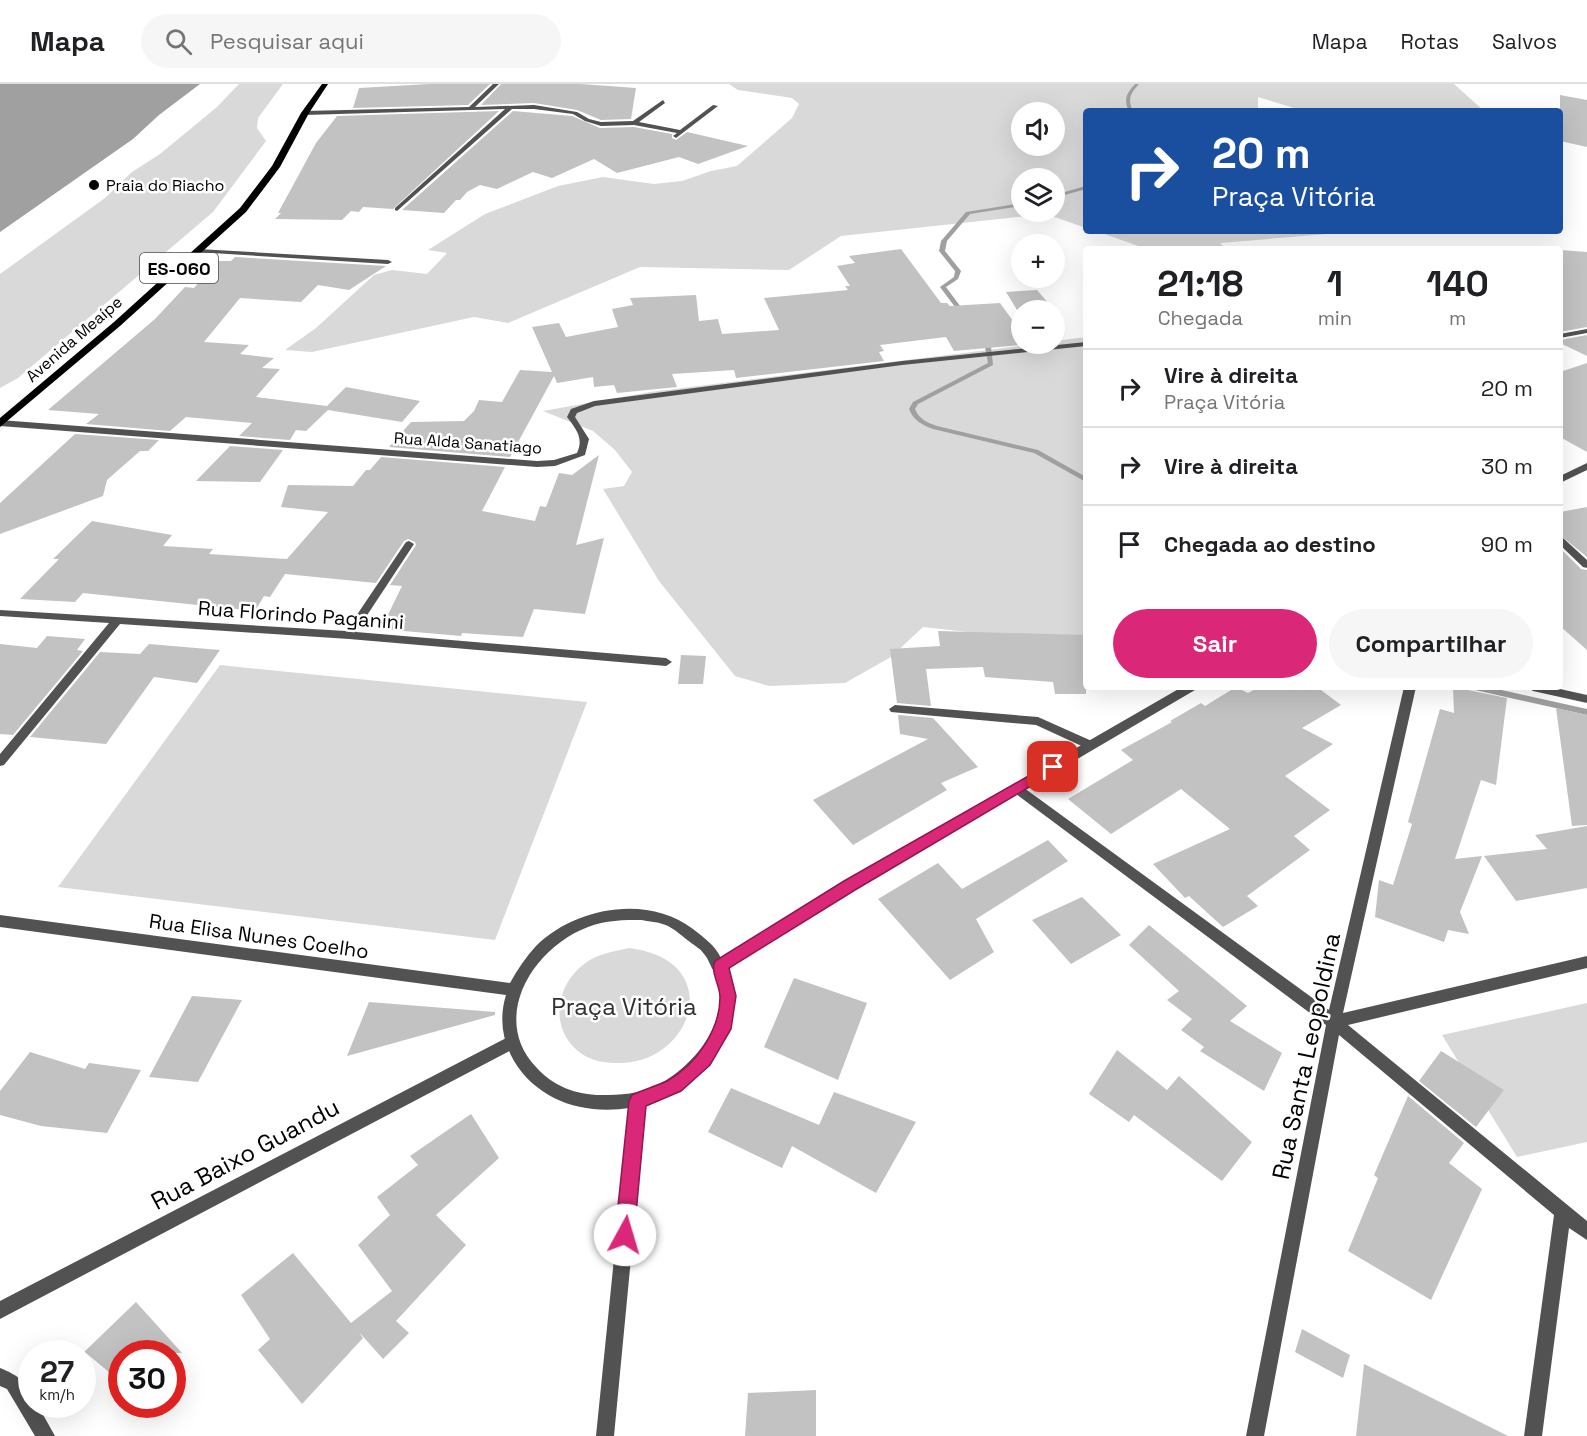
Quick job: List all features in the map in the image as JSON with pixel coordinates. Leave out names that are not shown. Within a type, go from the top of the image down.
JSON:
[{"type":"main road","name":"Avenida Meaípe","points":[[0,423],[117,324],[243,210],[276,167],[305,113],[325,84]]},
{"type":"street","points":[[471,108],[496,84]]},
{"type":"street","points":[[634,123],[663,102]]},
{"type":"street","points":[[675,136],[715,106]]},
{"type":"street","points":[[397,209],[511,107]]},
{"type":"street","points":[[305,113],[534,107],[575,113],[601,124],[634,123],[682,132]]},
{"type":"street","points":[[198,251],[388,262]]},
{"type":"street","points":[[1563,335],[1587,331]]},
{"type":"street","name":"Rua Alda Sanatiago","points":[[0,423],[537,464],[555,463],[581,454],[586,447],[586,438],[571,417],[574,411],[594,404],[902,363],[1083,344]]},
{"type":"street","points":[[1563,478],[1587,466]]},
{"type":"street","points":[[1563,543],[1587,565]]},
{"type":"street","points":[[349,635],[409,544]]},
{"type":"street","name":"Rua Florindo Paganini","points":[[0,613],[349,635],[666,662]]},
{"type":"street","points":[[0,762],[117,620]]},
{"type":"street","points":[[721,965],[849,886],[1186,690]]},
{"type":"street","name":"Rua Santa Leopoldina","points":[[1255,1436],[1334,1022],[1409,690]]},
{"type":"street","points":[[1546,690],[1587,699]]},
{"type":"street","points":[[895,709],[1038,721],[1090,745]]},
{"type":"street","points":[[1016,788],[1334,1022],[1587,1232]]},
{"type":"street","points":[[642,914],[675,922],[702,940],[721,965],[728,996],[723,1029],[704,1060],[675,1085],[638,1101],[601,1104],[566,1098],[537,1081],[515,1053],[509,1028],[509,1009],[513,990],[528,963],[551,940],[579,924],[610,915],[642,914]]},
{"type":"street","name":"Rua Elisa Nunes Coelho","points":[[0,921],[513,990]]},
{"type":"street","points":[[1334,1022],[1587,962]]},
{"type":"street","name":"Rua Baixo Guandu","points":[[0,1310],[512,1042]]},
{"type":"street","points":[[605,1436],[638,1101]]},
{"type":"street","points":[[1533,1436],[1563,1212]]},
{"type":"street","points":[[0,1377],[13,1383],[45,1436]]},
{"type":"green space","points":[[239,84],[283,84],[258,118],[257,128],[266,141],[213,212],[18,378],[0,388],[0,274],[105,198],[132,172],[160,154],[217,107]]},
{"type":"green space","points":[[729,84],[1454,84],[1481,108],[1294,108],[1258,97],[1258,108],[1083,108],[1083,227],[1065,221],[1065,168],[1011,168],[1011,218],[841,236],[789,270],[640,267],[508,323],[474,317],[312,352],[285,350],[316,328],[374,275],[392,270],[427,274],[447,253],[428,250],[485,214],[558,186],[603,177],[654,184],[682,181],[711,171],[737,166],[792,118],[799,104],[792,98],[738,90]]},
{"type":"green space","points":[[1104,234],[1327,234],[1220,243],[1223,246],[1138,246]]},
{"type":"green space","points":[[1083,337],[1083,645],[923,627],[891,657],[845,683],[769,686],[735,676],[659,581],[603,489],[624,486],[632,472],[615,450],[593,431],[543,411],[650,392],[1011,347],[1011,354],[1065,354],[1065,340]]},
{"type":"green space","points":[[220,665],[587,702],[495,940],[58,887]]},
{"type":"green space","name":"Praça Vitória","points":[[629,948],[660,956],[680,971],[689,990],[689,1011],[680,1031],[665,1048],[643,1059],[617,1063],[594,1060],[582,1054],[571,1044],[564,1032],[560,1019],[563,993],[569,980],[578,969],[590,960]]},
{"type":"green space","points":[[1587,1003],[1587,1142],[1517,1157],[1442,1035]]},
{"type":"shaded area","points":[[0,84],[200,84],[159,115],[133,139],[0,232]]},
{"type":"building","points":[[429,84],[490,84],[468,105],[353,108],[359,88]]},
{"type":"building","points":[[501,84],[581,84],[636,88],[631,119],[601,120],[577,110],[534,103],[481,105]]},
{"type":"building","points":[[1560,95],[1587,100],[1587,147],[1563,142],[1563,108],[1560,108]]},
{"type":"building","points":[[499,111],[393,209],[363,207],[359,212],[351,211],[342,220],[275,219],[281,213],[278,213],[316,143],[337,116]]},
{"type":"building","points":[[513,111],[572,116],[600,128],[634,127],[672,134],[672,138],[676,140],[687,132],[748,146],[698,164],[679,157],[617,173],[594,159],[552,178],[533,172],[497,189],[480,185],[467,192],[460,200],[456,200],[444,213],[402,210]]},
{"type":"building","points":[[901,249],[941,303],[947,303],[950,306],[1000,303],[1011,318],[1011,346],[954,351],[946,337],[880,345],[884,351],[879,352],[884,361],[736,378],[734,370],[672,374],[677,387],[617,393],[614,385],[594,387],[593,377],[557,383],[554,376],[510,457],[389,447],[411,422],[464,421],[474,411],[479,400],[502,402],[520,370],[552,372],[532,327],[559,323],[566,337],[618,327],[612,309],[633,305],[630,298],[696,295],[699,321],[718,319],[722,334],[779,330],[764,298],[848,290],[845,286],[850,286],[837,266],[855,263],[849,256]]},
{"type":"building","points":[[1563,250],[1587,252],[1587,327],[1563,331]]},
{"type":"building","points":[[235,257],[386,266],[349,290],[318,285],[301,302],[240,298],[204,342],[249,345],[240,354],[274,358],[262,368],[280,369],[256,397],[327,406],[346,387],[420,401],[402,422],[328,410],[306,431],[296,430],[290,440],[239,436],[252,423],[186,417],[170,431],[86,424],[99,414],[48,410],[155,319],[185,287],[194,288],[217,261],[231,261]]},
{"type":"building","points":[[1037,290],[1046,300],[1011,300],[1006,292]]},
{"type":"building","points":[[1587,335],[1587,356],[1563,344],[1563,339]]},
{"type":"building","points":[[1587,363],[1587,452],[1563,439],[1563,371]]},
{"type":"building","points":[[75,434],[159,440],[148,451],[140,451],[107,480],[103,496],[0,534],[0,503]]},
{"type":"building","points":[[230,446],[283,450],[260,482],[196,481]]},
{"type":"building","points":[[599,455],[576,545],[604,538],[585,614],[534,609],[523,637],[462,633],[461,636],[381,629],[402,586],[390,585],[416,545],[408,539],[404,541],[376,583],[285,574],[270,597],[264,596],[255,611],[83,593],[75,602],[20,599],[59,559],[53,559],[92,521],[172,535],[163,546],[213,549],[209,554],[287,559],[328,512],[281,507],[288,485],[353,486],[381,457],[505,467],[482,511],[535,521],[540,506],[546,507],[559,473],[572,475]]},
{"type":"building","points":[[1587,507],[1587,557],[1563,537],[1563,511]]},
{"type":"building","points":[[1563,551],[1581,569],[1587,570],[1587,650],[1563,629]]},
{"type":"building","points":[[938,631],[1083,635],[1083,690],[1086,690],[1086,694],[1055,694],[1053,682],[985,677],[983,667],[926,669],[931,706],[897,703],[890,649],[940,646]]},
{"type":"building","points":[[47,636],[85,639],[77,650],[83,651],[13,735],[0,734],[0,644],[37,648]]},
{"type":"building","points":[[149,644],[220,650],[197,683],[154,677],[106,744],[30,737],[100,652],[140,654]]},
{"type":"building","points":[[681,655],[706,656],[703,684],[678,684]]},
{"type":"building","points":[[1231,690],[1242,690],[1248,693],[1254,690],[1321,690],[1341,705],[1302,728],[1333,744],[1285,776],[1330,810],[1294,836],[1310,850],[1247,896],[1258,906],[1223,927],[1189,896],[1185,898],[1153,864],[1230,829],[1181,789],[1111,834],[1068,799],[1133,760],[1121,750],[1201,703],[1205,706]]},
{"type":"building","points":[[1453,690],[1468,690],[1507,698],[1496,785],[1481,780],[1455,859],[1482,856],[1460,912],[1469,934],[1448,930],[1444,942],[1375,917],[1379,880],[1393,885],[1412,824],[1408,822],[1440,709],[1454,713]]},
{"type":"building","points":[[1556,708],[1587,715],[1587,825],[1572,826]]},
{"type":"building","points":[[898,715],[933,718],[978,767],[941,783],[947,790],[853,845],[813,800],[928,739],[900,734]]},
{"type":"building","points":[[1587,826],[1587,888],[1516,901],[1484,856],[1547,849],[1535,835]]},
{"type":"building","points":[[1048,840],[1068,861],[976,919],[994,952],[950,980],[878,899],[938,863],[962,889]]},
{"type":"building","points":[[1082,897],[1121,935],[1071,964],[1032,920]]},
{"type":"building","points":[[1149,925],[1247,1006],[1230,1021],[1282,1053],[1264,1091],[1200,1051],[1204,1047],[1181,1030],[1192,1019],[1167,1000],[1179,991],[1129,945]]},
{"type":"building","points":[[794,978],[867,1003],[838,1080],[764,1047]]},
{"type":"building","points":[[192,996],[242,1000],[198,1082],[149,1077]]},
{"type":"building","points":[[369,1002],[495,1012],[495,1015],[347,1056]]},
{"type":"building","points":[[1117,1050],[1167,1090],[1179,1076],[1252,1142],[1222,1181],[1134,1115],[1129,1122],[1089,1094]]},
{"type":"building","points":[[1441,1051],[1504,1090],[1476,1127],[1419,1081]]},
{"type":"building","points":[[30,1052],[85,1069],[89,1063],[141,1070],[107,1133],[41,1126],[0,1115],[0,1091]]},
{"type":"building","points":[[731,1088],[819,1125],[834,1092],[916,1122],[876,1193],[792,1146],[782,1168],[708,1132]]},
{"type":"building","points":[[1408,1096],[1464,1143],[1449,1163],[1482,1189],[1431,1300],[1348,1251],[1378,1178],[1374,1175]]},
{"type":"building","points":[[471,1114],[499,1158],[436,1215],[466,1245],[396,1321],[409,1333],[383,1359],[359,1332],[363,1338],[302,1404],[258,1350],[270,1339],[241,1295],[293,1253],[351,1323],[392,1291],[358,1245],[390,1215],[377,1197],[418,1165],[410,1156]]},
{"type":"building","points":[[136,1302],[170,1340],[108,1340],[108,1371],[96,1361],[96,1340]]},
{"type":"building","points":[[1302,1329],[1350,1355],[1343,1378],[1295,1352]]},
{"type":"building","points":[[1364,1364],[1508,1436],[1356,1436]]},
{"type":"building","points":[[816,1390],[816,1436],[745,1436],[748,1393]]},
{"type":"waterway","points":[[1130,108],[1128,96],[1137,84]]},
{"type":"waterway","points":[[1065,194],[1083,188]]},
{"type":"waterway","points":[[963,314],[943,287],[956,278],[958,271],[942,251],[944,241],[968,213],[1011,206]]},
{"type":"waterway","points":[[983,339],[988,347],[991,364],[915,403],[912,409],[915,416],[935,428],[1036,451],[1083,478]]},
{"type":"waterway","points":[[1488,690],[1587,712]]},
{"type":"place","name":"Praia do Riacho","points":[[94,185]]},
{"type":"route","points":[[625,1235],[638,1101],[675,1085],[704,1060],[723,1029],[728,996],[721,965],[849,886],[1053,767]]}]
